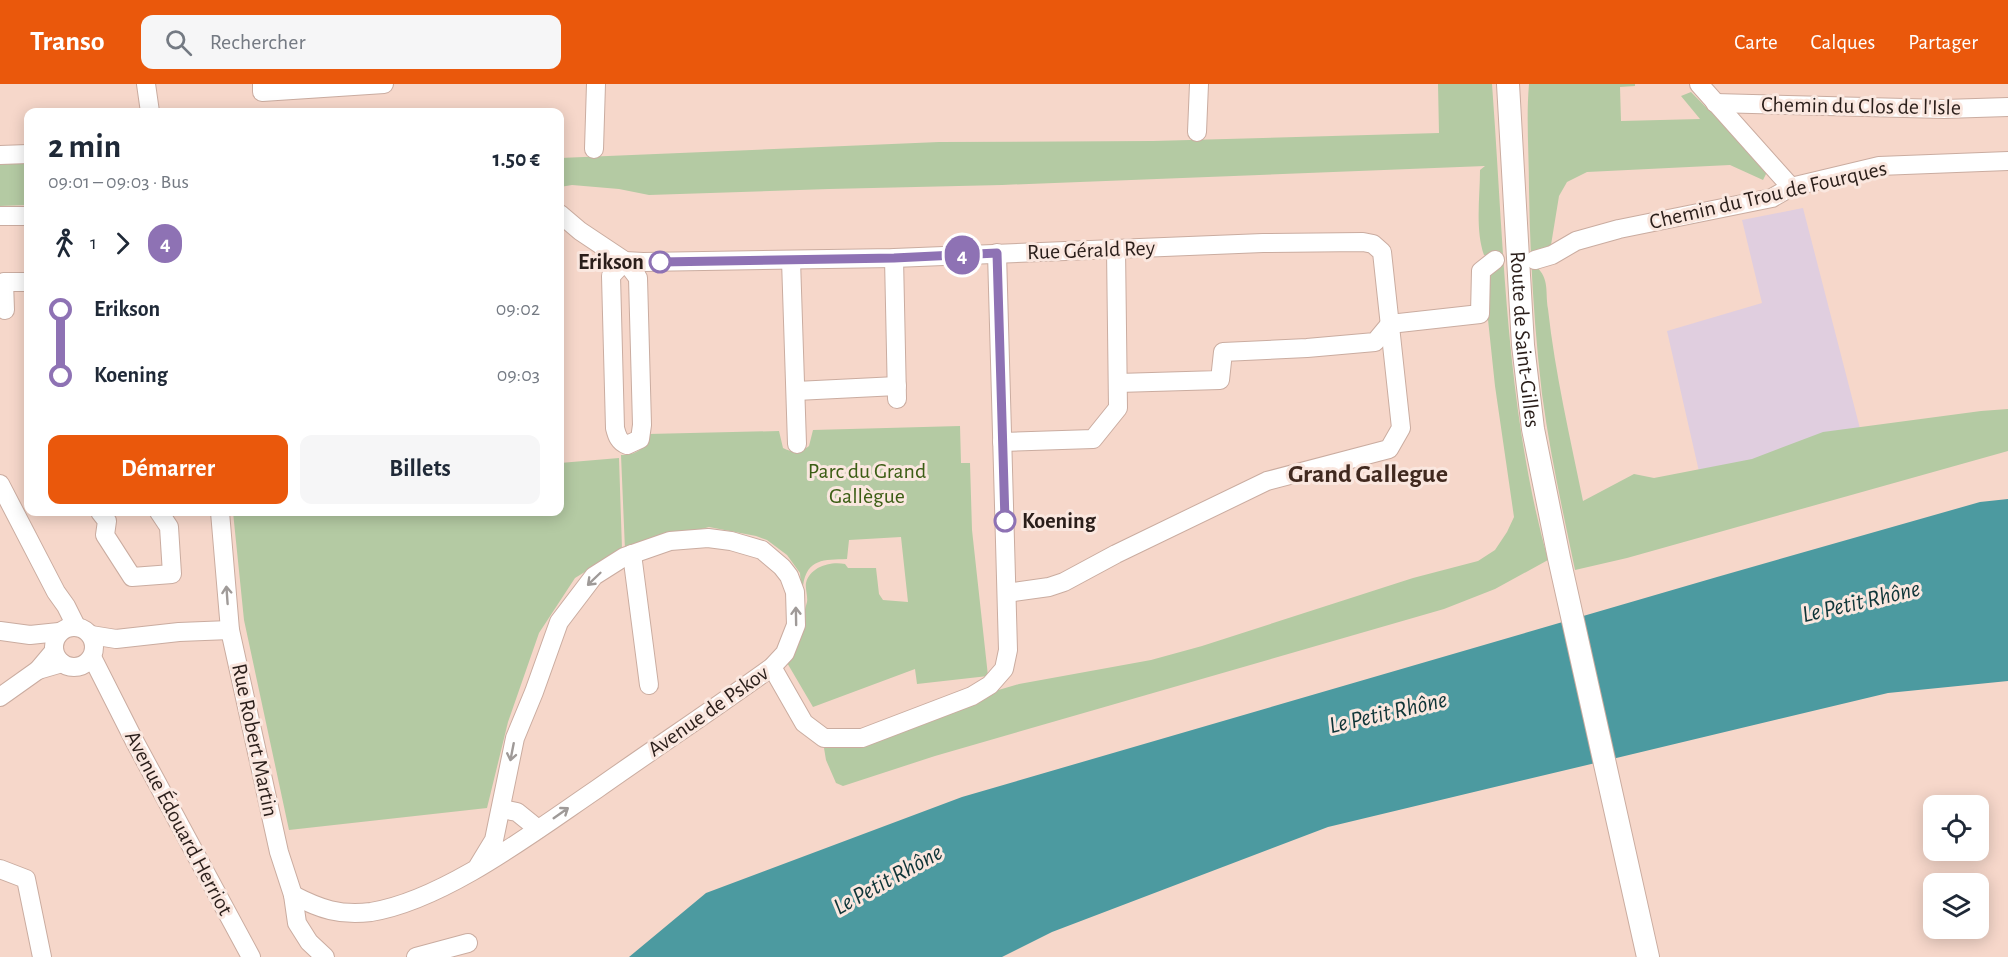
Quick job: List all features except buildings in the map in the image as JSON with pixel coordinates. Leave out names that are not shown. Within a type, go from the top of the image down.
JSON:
[{"type":"main road","name":"Route de Saint-Gilles","points":[[1509,94],[1523,345],[1532,418],[1567,593],[1648,957]]},
{"type":"street","points":[[146,84],[149,108]]},
{"type":"street","points":[[262,84],[262,92],[384,84]]},
{"type":"street","points":[[594,149],[596,84]]},
{"type":"street","points":[[1197,132],[1199,84]]},
{"type":"street","points":[[1698,84],[1791,187]]},
{"type":"street","name":"Chemin du Clos de l'Isle","points":[[1715,103],[1944,109],[2008,107]]},
{"type":"street","points":[[0,155],[24,154]]},
{"type":"street","name":"Chemin du Trou de Fourques","points":[[1535,260],[1552,255],[1576,241],[1772,198],[1791,187],[1879,166],[2008,161]]},
{"type":"street","points":[[0,216],[24,216]]},
{"type":"street","points":[[564,217],[625,261],[638,278],[642,425],[640,439],[627,445],[622,443],[617,436],[615,428],[611,276],[625,261]]},
{"type":"street","name":"Rue Gérald Rey","points":[[625,261],[894,258],[1263,243],[1363,242],[1373,244],[1382,252],[1390,324]]},
{"type":"street","points":[[1002,442],[1093,439],[1118,408],[1116,249]]},
{"type":"street","points":[[772,668],[804,723],[824,738],[862,738],[972,696],[990,685],[1004,669],[1008,650],[997,253]]},
{"type":"street","points":[[796,391],[897,392],[894,258]]},
{"type":"street","points":[[791,260],[797,444]]},
{"type":"street","points":[[1118,383],[1220,380],[1223,352],[1375,342],[1390,324],[1480,314],[1481,270],[1495,260]]},
{"type":"street","points":[[5,310],[4,282],[24,282]]},
{"type":"street","points":[[1007,593],[1064,582],[1267,480],[1389,449],[1401,428],[1390,324]]},
{"type":"street","name":"Avenue Édouard Herriot","points":[[0,484],[56,592],[66,606],[72,646],[109,688],[135,742],[251,957]]},
{"type":"street","points":[[103,516],[106,521],[105,535],[132,577],[172,574],[166,516]]},
{"type":"street","name":"Rue Robert Martin","points":[[220,516],[230,630],[279,852],[293,895],[297,923],[309,942],[325,957]]},
{"type":"street","name":"Avenue de Pskov","points":[[293,895],[318,908],[337,912],[369,912],[393,907],[436,890],[477,868],[538,830],[772,668],[785,653],[796,626],[795,592],[789,576],[782,567],[762,550],[731,541],[708,538],[670,541],[624,557],[594,576],[559,622],[515,738],[494,840],[477,868]]},
{"type":"street","points":[[632,554],[649,685]]},
{"type":"street","points":[[0,631],[30,635],[72,646],[179,632],[230,630]]},
{"type":"street","points":[[0,697],[72,646]]},
{"type":"street","points":[[502,809],[517,812],[538,830]]},
{"type":"street","points":[[0,869],[26,879],[42,957]]},
{"type":"street","points":[[416,957],[468,943]]},
{"type":"shaded area","points":[[1803,208],[1864,444],[1700,476],[1667,331],[1762,303],[1742,220]]},
{"type":"green space","points":[[1438,84],[1492,84],[1508,324],[1523,443],[1548,560],[1495,589],[1444,609],[935,756],[843,786],[836,783],[826,760],[824,748],[833,744],[889,735],[925,724],[982,700],[995,691],[1019,684],[1151,660],[1202,646],[1413,578],[1478,561],[1495,550],[1514,517],[1495,386],[1487,310],[1489,257],[1484,255],[1480,235],[1480,170],[1485,166],[1002,185],[649,195],[619,189],[564,186],[564,158],[939,142],[1153,141],[1439,133]]},
{"type":"green space","points":[[1529,84],[1635,84],[1635,86],[1620,87],[1621,121],[1700,119],[1681,96],[1691,92],[1768,170],[1763,180],[1730,165],[1587,172],[1567,182],[1559,196],[1551,245],[1536,266],[1546,286],[1563,405],[1583,501],[1634,474],[1654,478],[1752,459],[1823,432],[1981,411],[2008,409],[2008,451],[1627,558],[1575,570],[1549,439],[1537,343],[1530,215]]},
{"type":"green space","points":[[24,163],[24,205],[0,206],[0,164]]},
{"type":"green space","name":"Parc du Grand Gallègue","points":[[960,426],[961,463],[970,463],[972,530],[988,676],[917,684],[915,669],[813,707],[786,661],[807,602],[808,577],[821,566],[833,563],[845,564],[848,568],[876,568],[879,594],[883,600],[908,602],[901,537],[849,540],[847,559],[818,562],[813,565],[808,570],[803,586],[801,586],[800,573],[787,555],[767,540],[756,536],[709,527],[625,550],[621,455],[631,454],[643,447],[648,434],[779,431],[783,448],[796,451],[809,446],[813,430]]},
{"type":"green space","points":[[619,458],[622,549],[575,578],[539,633],[508,722],[487,808],[289,830],[244,620],[233,516],[564,516],[564,463]]},
{"type":"water","name":"Le Petit Rhône","points":[[2008,499],[2008,681],[1888,693],[1328,827],[1052,932],[1002,957],[629,957],[706,893],[962,797],[1980,502]]},
{"type":"bus line","name":"4","points":[[660,262],[894,258],[997,253],[1005,521]]},
{"type":"place","name":"Erikson","points":[[660,262]]},
{"type":"place","name":"Koening","points":[[1005,521]]},
{"type":"district","name":"Grand Gallegue","points":[[1368,474]]}]
